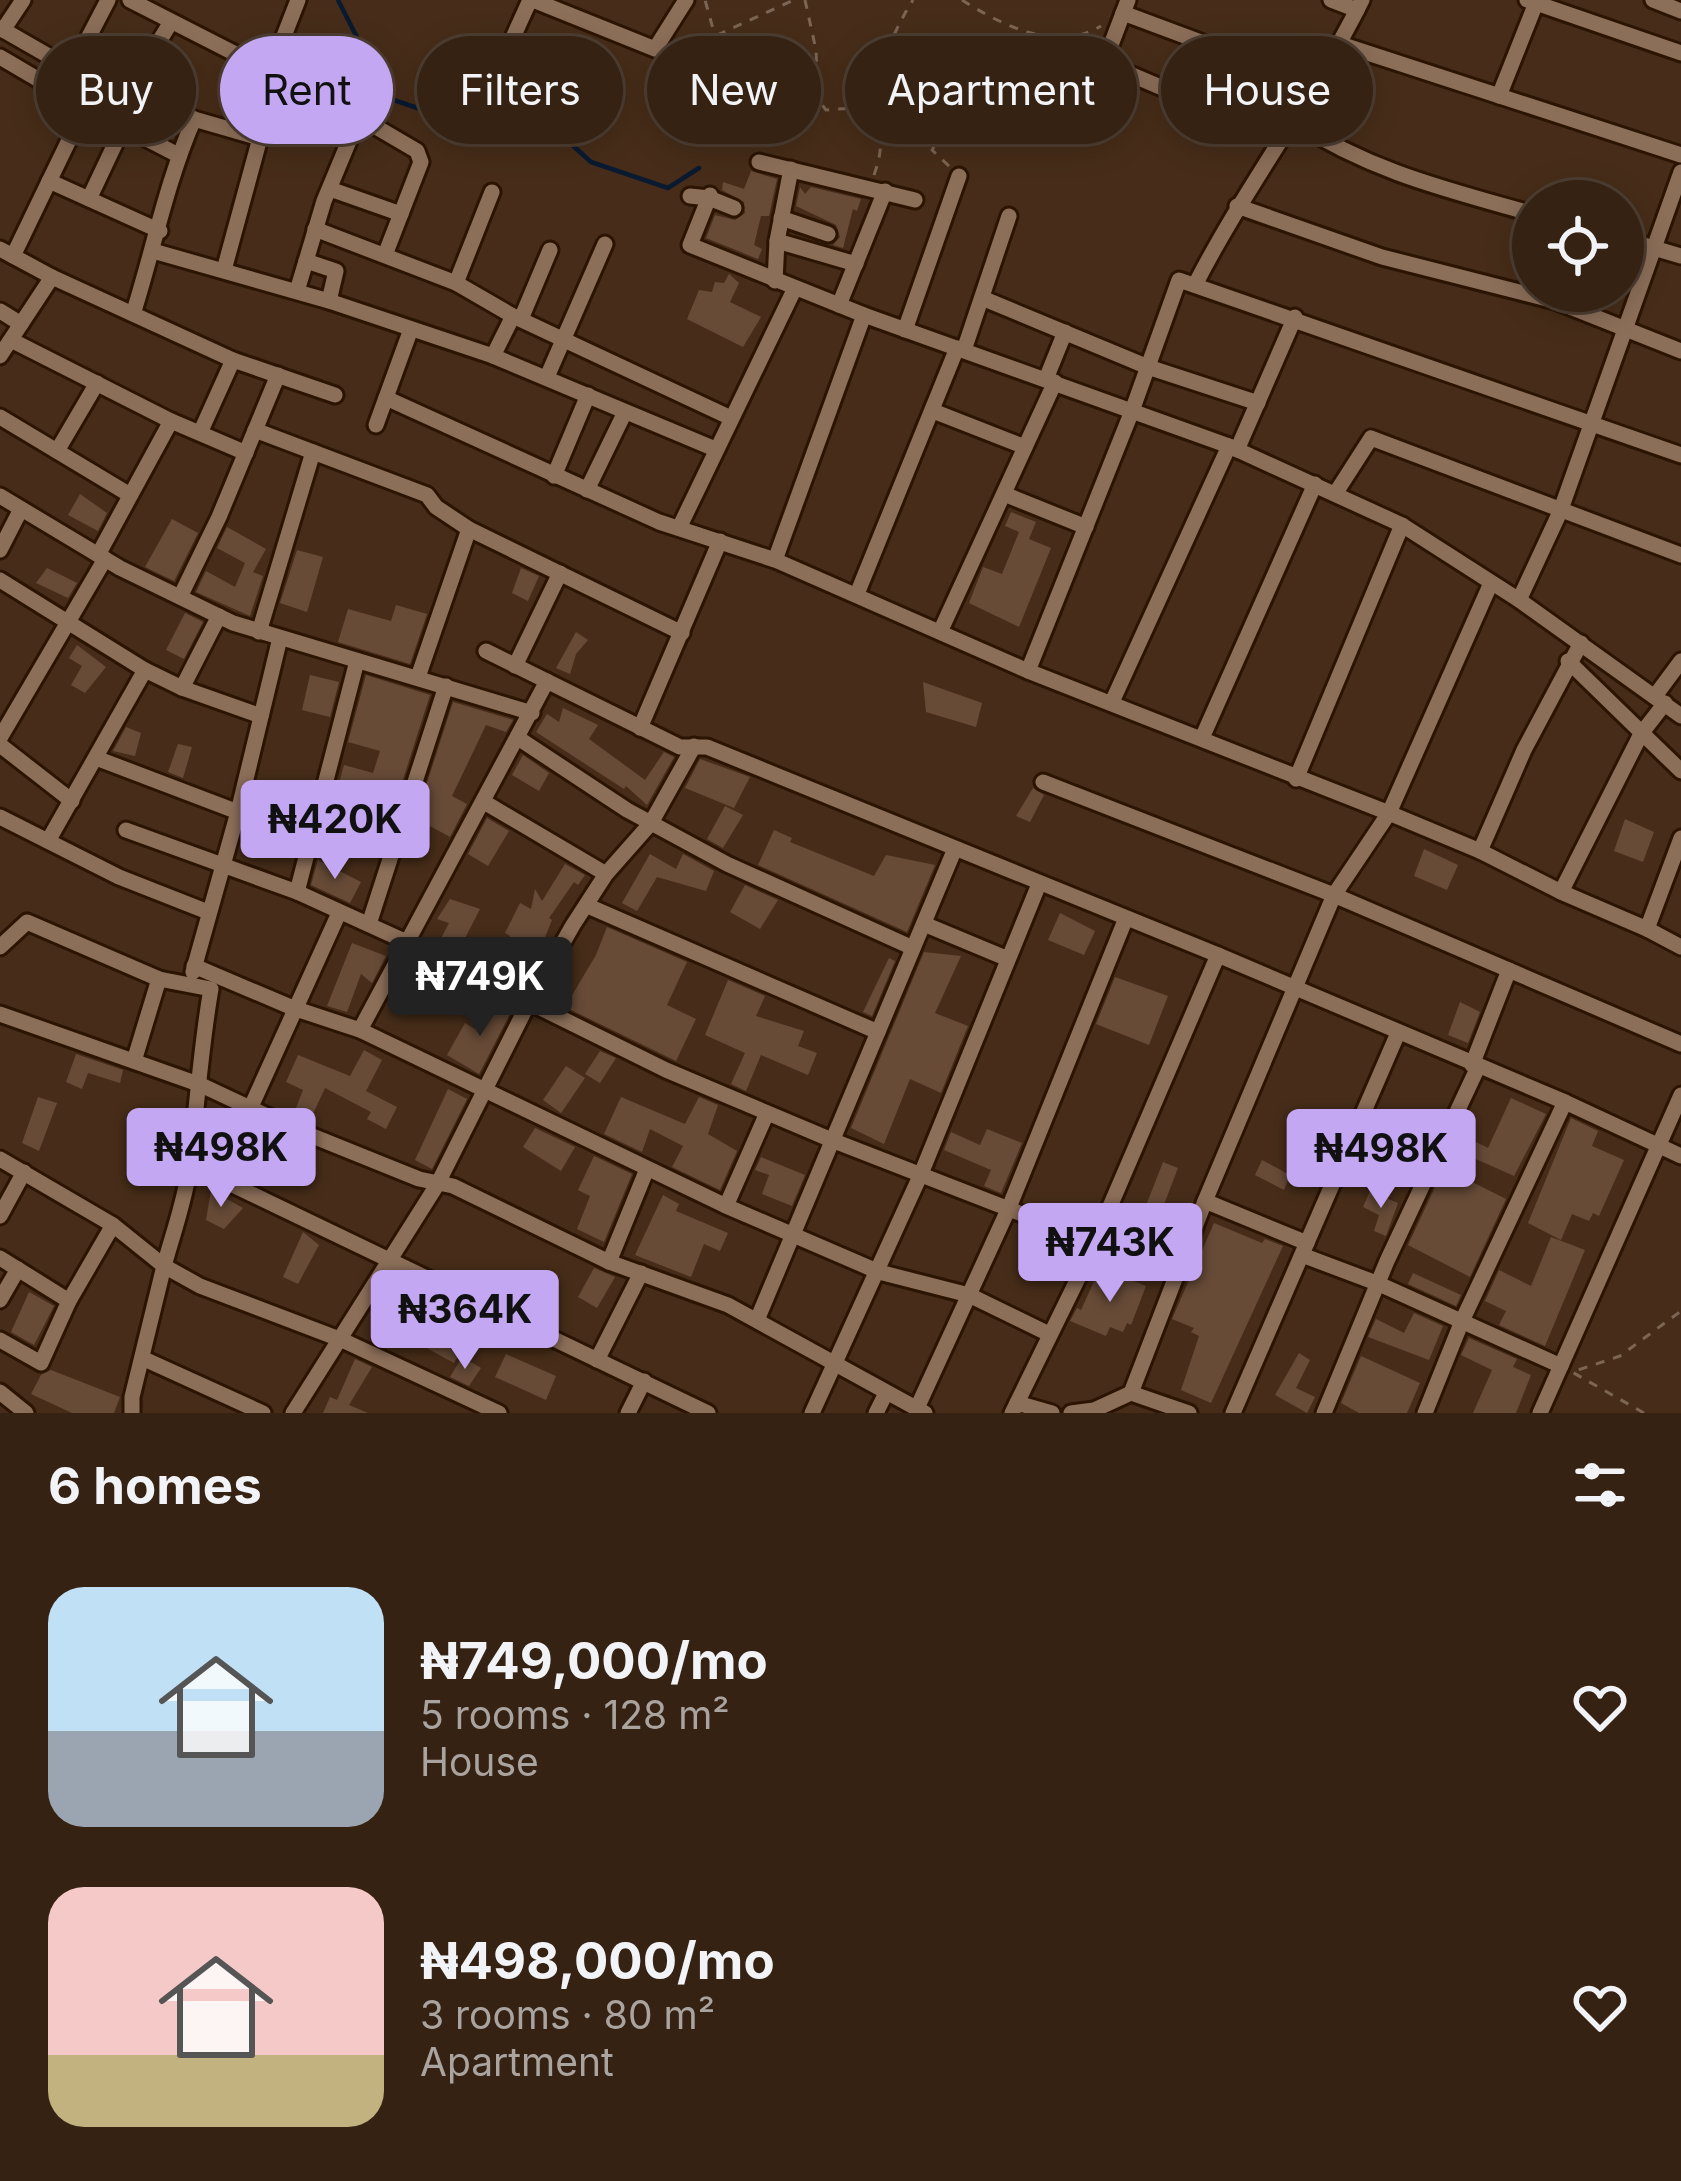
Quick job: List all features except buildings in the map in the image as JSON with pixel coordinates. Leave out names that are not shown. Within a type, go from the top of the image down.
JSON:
[{"type":"street","points":[[23,0],[2,29],[36,46]]},
{"type":"street","points":[[90,36],[108,0]]},
{"type":"street","points":[[130,0],[164,12],[220,44]]},
{"type":"street","points":[[284,36],[298,0]]},
{"type":"street","points":[[514,36],[532,0],[655,50],[686,0]]},
{"type":"street","points":[[1331,0],[1360,5],[1344,36]]},
{"type":"street","points":[[1653,0],[1681,11]]},
{"type":"street","points":[[1499,96],[1531,2],[1681,53]]},
{"type":"street","points":[[1114,36],[1126,6],[1198,36]]},
{"type":"street","points":[[1373,55],[1681,155]]},
{"type":"street","points":[[0,57],[36,78]]},
{"type":"street","points":[[196,120],[260,138],[224,271]]},
{"type":"street","points":[[386,255],[421,156],[393,138]]},
{"type":"street","points":[[67,144],[7,252],[233,360],[335,395]]},
{"type":"street","points":[[89,199],[115,144]]},
{"type":"street","points":[[156,144],[178,155]]},
{"type":"street","points":[[134,311],[183,144]]},
{"type":"street","points":[[297,291],[348,144]]},
{"type":"street","points":[[1195,285],[1237,206],[1279,144]]},
{"type":"street","points":[[1336,144],[1396,176],[1512,208]]},
{"type":"street","points":[[759,162],[915,200]]},
{"type":"street","points":[[775,281],[777,241],[791,170]]},
{"type":"street","points":[[1519,600],[1560,512],[1681,172]]},
{"type":"street","points":[[904,330],[958,176]]},
{"type":"street","points":[[49,181],[160,231]]},
{"type":"street","points":[[330,189],[401,214]]},
{"type":"street","points":[[839,305],[877,190]]},
{"type":"street","points":[[456,283],[492,193]]},
{"type":"street","points":[[690,196],[710,197],[734,208]]},
{"type":"street","points":[[710,197],[691,245],[904,330],[1233,448],[1316,484],[1402,525],[1519,600],[1681,716]]},
{"type":"street","points":[[1237,206],[1382,257],[1555,301],[1681,351]]},
{"type":"street","points":[[856,594],[982,298],[1010,215]]},
{"type":"street","points":[[782,218],[828,234]]},
{"type":"street","points":[[315,229],[456,283],[517,318],[730,418]]},
{"type":"street","points":[[777,241],[856,264]]},
{"type":"street","points":[[547,377],[605,244]]},
{"type":"street","points":[[1644,245],[1681,256]]},
{"type":"street","points":[[493,356],[550,250]]},
{"type":"street","points":[[153,251],[297,291],[493,356],[715,449]]},
{"type":"street","points":[[307,261],[336,271],[329,301]]},
{"type":"street","points":[[0,356],[52,277]]},
{"type":"street","points":[[1028,671],[1132,411],[1178,280],[1681,455]]},
{"type":"street","points":[[680,529],[795,288]]},
{"type":"street","points":[[982,298],[1148,367],[1258,403]]},
{"type":"street","points":[[0,310],[21,324]]},
{"type":"street","points":[[775,560],[864,315]]},
{"type":"street","points":[[1112,702],[1295,317]]},
{"type":"street","points":[[376,425],[411,328]]},
{"type":"street","points":[[940,632],[1025,447],[1065,332]]},
{"type":"street","points":[[10,340],[246,453]]},
{"type":"street","points":[[200,433],[233,360]]},
{"type":"street","points":[[180,597],[278,376]]},
{"type":"street","points":[[56,451],[97,383]]},
{"type":"street","points":[[554,476],[588,395]]},
{"type":"street","points":[[386,398],[680,529],[775,560],[1028,671],[1480,851],[1681,947]]},
{"type":"street","points":[[933,411],[1025,447]]},
{"type":"street","points":[[587,490],[626,412]]},
{"type":"street","points":[[0,417],[130,495]]},
{"type":"street","points":[[72,801],[0,741],[68,624],[171,421]]},
{"type":"street","points":[[255,430],[427,495],[436,507],[469,529],[682,633]]},
{"type":"street","points":[[1335,494],[1371,438],[1681,555]]},
{"type":"street","points":[[259,632],[313,452]]},
{"type":"street","points":[[1202,738],[1316,484]]},
{"type":"street","points":[[1004,494],[1086,527]]},
{"type":"street","points":[[0,496],[101,557],[219,616],[532,713]]},
{"type":"street","points":[[0,550],[21,509]]},
{"type":"street","points":[[1295,779],[1402,525]]},
{"type":"street","points":[[418,677],[469,529]]},
{"type":"street","points":[[640,728],[720,542]]},
{"type":"street","points":[[515,666],[560,573]]},
{"type":"street","points":[[0,580],[145,670],[261,716]]},
{"type":"street","points":[[1071,1413],[1093,1411],[1131,1393],[1205,1201],[1334,895],[1389,813],[1491,583]]},
{"type":"street","points":[[182,688],[219,616]]},
{"type":"street","points":[[191,986],[280,638]]},
{"type":"street","points":[[1480,851],[1568,661],[1581,643]]},
{"type":"street","points":[[486,651],[680,747],[707,747],[1126,918],[1565,1102],[1681,1156]]},
{"type":"street","points":[[1568,661],[1681,771]]},
{"type":"street","points":[[1561,892],[1681,661]]},
{"type":"street","points":[[297,892],[356,662]]},
{"type":"street","points":[[48,841],[145,670]]},
{"type":"street","points":[[360,1030],[547,681]]},
{"type":"street","points":[[369,924],[446,686]]},
{"type":"street","points":[[518,738],[651,823],[727,864],[913,948]]},
{"type":"street","points":[[293,1413],[437,1185],[573,925],[606,874],[651,823],[694,746]]},
{"type":"street","points":[[96,758],[238,812]]},
{"type":"street","points":[[1043,782],[1334,895],[1681,1044]]},
{"type":"street","points":[[484,802],[606,874]]},
{"type":"street","points":[[0,818],[119,877],[208,912]]},
{"type":"street","points":[[126,830],[297,892],[666,1070],[767,1113],[1176,1274]]},
{"type":"street","points":[[1648,929],[1681,838]]},
{"type":"street","points":[[757,1320],[954,851]]},
{"type":"street","points":[[812,1413],[879,1272],[1039,884]]},
{"type":"street","points":[[588,906],[878,1032]]},
{"type":"street","points":[[250,1109],[339,913]]},
{"type":"street","points":[[0,1036],[4,1017],[201,1084],[250,1109],[437,1185],[452,1186],[609,1262],[757,1320],[921,1411],[1126,918]]},
{"type":"street","points":[[0,947],[27,922],[159,979],[211,989],[189,1164],[132,1413]]},
{"type":"street","points":[[924,924],[1008,959]]},
{"type":"street","points":[[1052,1413],[1014,1408],[1094,1244],[1218,956]]},
{"type":"street","points":[[194,966],[292,1008],[360,1030],[726,1206],[879,1272],[969,1295],[1049,1334]]},
{"type":"street","points":[[1324,1413],[1475,1066],[1510,970]]},
{"type":"street","points":[[134,1061],[159,979]]},
{"type":"street","points":[[1233,1413],[1398,1033]]},
{"type":"street","points":[[1540,1413],[1681,1095]]},
{"type":"street","points":[[1425,1413],[1462,1321],[1565,1102]]},
{"type":"street","points":[[726,1206],[767,1113]]},
{"type":"street","points":[[0,1159],[112,1225],[164,1266],[200,1286],[342,1340],[499,1413]]},
{"type":"street","points":[[189,1164],[644,1381],[688,1408],[708,1413]]},
{"type":"street","points":[[609,1262],[647,1169]]},
{"type":"street","points":[[0,1216],[24,1172]]},
{"type":"street","points":[[1205,1201],[1561,1366]]},
{"type":"street","points":[[0,1340],[41,1363],[112,1225]]},
{"type":"street","points":[[0,1258],[69,1301]]},
{"type":"street","points":[[0,1300],[18,1269]]},
{"type":"street","points":[[597,1360],[641,1273]]},
{"type":"street","points":[[142,1358],[263,1413]]},
{"type":"street","points":[[628,1413],[644,1381]]},
{"type":"street","points":[[0,1392],[26,1413]]},
{"type":"street","points":[[876,1413],[886,1393]]},
{"type":"street","points":[[1131,1393],[1165,1410],[1189,1413]]},
{"type":"path","points":[[705,0],[715,35],[794,0]]},
{"type":"path","points":[[805,0],[816,50],[819,105],[826,110],[845,109]]},
{"type":"path","points":[[896,36],[913,0]]},
{"type":"path","points":[[962,0],[992,19],[1062,40],[1093,32],[1126,6]]},
{"type":"path","points":[[877,190],[884,144]]},
{"type":"path","points":[[936,144],[932,150],[958,176]]},
{"type":"path","points":[[1644,1413],[1572,1372],[1620,1356],[1681,1310]]},
{"type":"waterway","points":[[338,0],[388,98],[429,112],[518,96],[591,162],[668,188],[699,168]]}]
